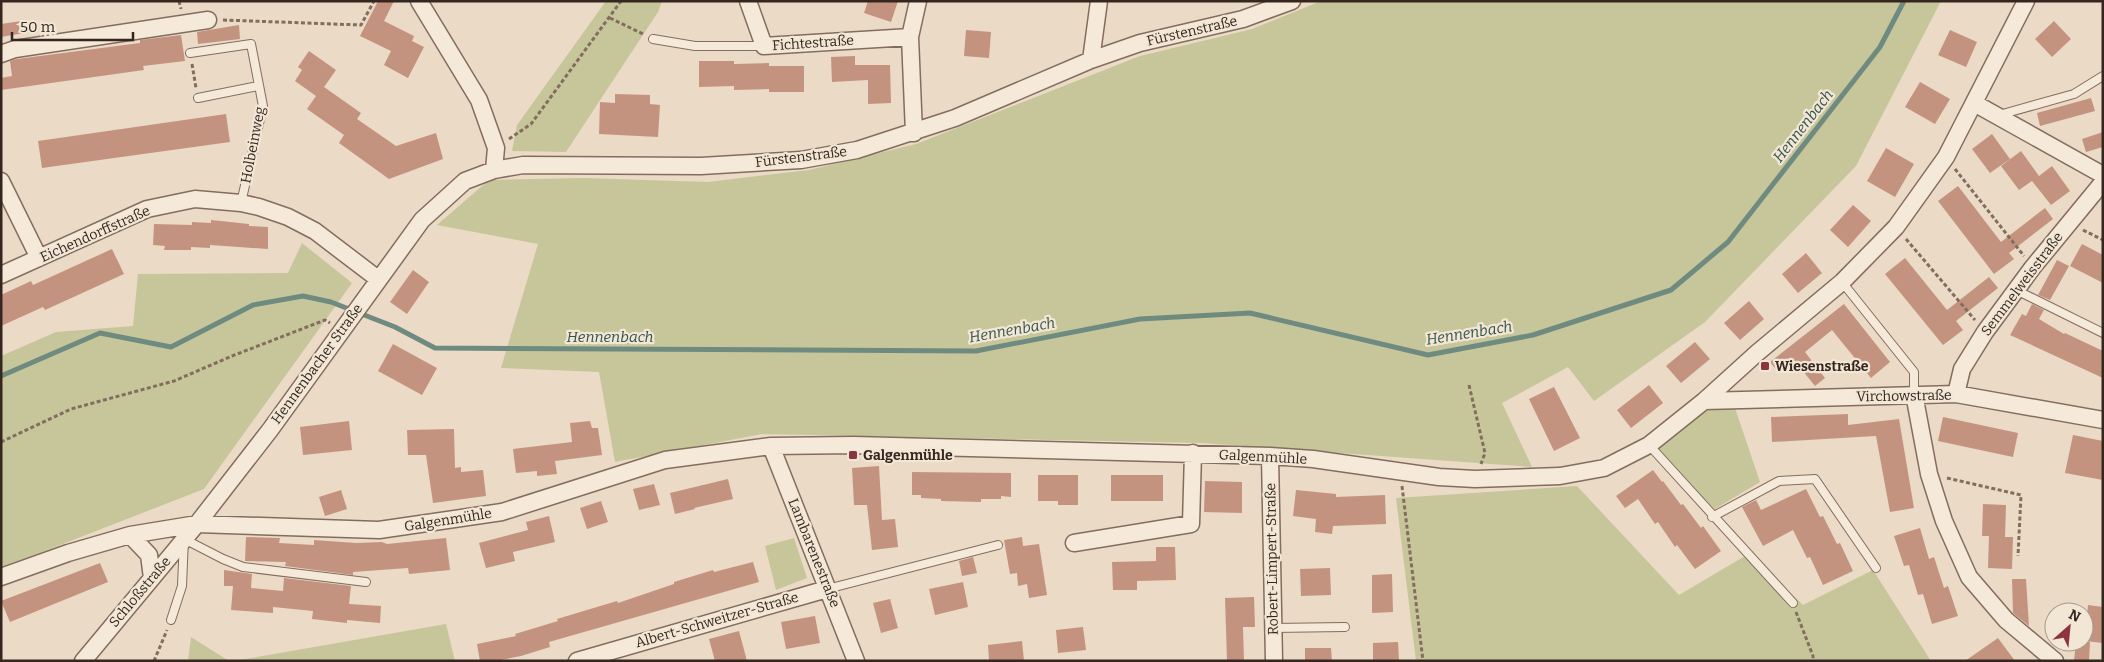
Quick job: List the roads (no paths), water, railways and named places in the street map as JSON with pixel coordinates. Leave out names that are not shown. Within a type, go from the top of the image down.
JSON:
[{"type":"street","points":[[419,1],[480,100],[496,148],[494,170]]},
{"type":"street","name":"Fichtestraße","points":[[748,1],[764,46],[910,37]]},
{"type":"street","points":[[914,133],[910,37],[918,1]]},
{"type":"street","points":[[1091,60],[1099,1]]},
{"type":"street","name":"Fürstenstraße","points":[[494,170],[523,165],[702,166],[801,160],[857,150],[914,133],[955,118],[1091,60],[1140,43],[1243,19],[1292,1]]},
{"type":"street","points":[[1649,446],[1842,282],[1896,227],[1946,157],[2026,1]]},
{"type":"street","points":[[1,54],[15,49],[208,20]]},
{"type":"street","points":[[1974,103],[2103,175]]},
{"type":"street","name":"Hennenbacher Straße","points":[[197,524],[270,430],[422,220],[465,181],[494,170]]},
{"type":"street","points":[[1,181],[39,258]]},
{"type":"street","name":"Semmelweisstraße","points":[[1956,394],[1962,369],[1985,332],[2033,267],[2103,182]]},
{"type":"street","name":"Eichendorffstraße","points":[[1,275],[147,209],[195,200],[241,203],[280,215],[315,231],[378,279]]},
{"type":"street","points":[[1914,394],[1929,474],[1944,521],[1969,577],[2006,620],[2055,661]]},
{"type":"street","name":"Virchowstraße","points":[[1704,401],[1956,394],[2103,420]]},
{"type":"street","name":"Galgenmühle","points":[[197,524],[379,530],[502,512],[665,460],[771,446],[854,445],[1270,456],[1314,459],[1439,477],[1476,479],[1560,476],[1604,468],[1649,446]]},
{"type":"street","name":"Lambarenestraße","points":[[771,446],[856,661]]},
{"type":"street","points":[[1074,543],[1191,524],[1193,453]]},
{"type":"street","name":"Robert-Limpert-Straße","points":[[1270,456],[1274,661]]},
{"type":"street","points":[[1,577],[68,553],[130,535],[197,524]]},
{"type":"street","name":"Schloßstraße","points":[[84,661],[197,524]]},
{"type":"street","points":[[130,535],[149,555],[152,578]]},
{"type":"street","name":"Albert-Schweitzer-Straße","points":[[577,661],[827,589]]},
{"type":"lane","points":[[653,39],[695,46],[764,46]]},
{"type":"lane","name":"Holbeinweg","points":[[190,53],[251,44],[263,106],[241,203]]},
{"type":"lane","points":[[1997,116],[2074,94],[2103,76]]},
{"type":"lane","name":"Holbeinweg","points":[[198,98],[258,86]]},
{"type":"lane","points":[[1842,282],[1914,372],[1914,394]]},
{"type":"lane","points":[[2016,290],[2103,332]]},
{"type":"lane","points":[[1649,446],[1792,603]]},
{"type":"lane","points":[[1712,517],[1779,481],[1815,479],[1876,568]]},
{"type":"lane","points":[[171,620],[182,586],[184,539],[243,567],[366,582]]},
{"type":"lane","points":[[827,589],[998,545]]},
{"type":"lane","points":[[1273,628],[1345,627]]},
{"type":"waterway","name":"Hennenbach","points":[[1,376],[100,333],[171,347],[253,305],[303,296],[331,302],[395,327],[435,348],[976,351],[1140,319],[1250,313],[1428,355],[1533,335],[1671,290],[1728,242],[1880,47],[1904,1]]},
{"type":"place","name":"Wiesenstraße","points":[[1765,366]]},
{"type":"place","name":"Galgenmühle","points":[[853,455]]}]
